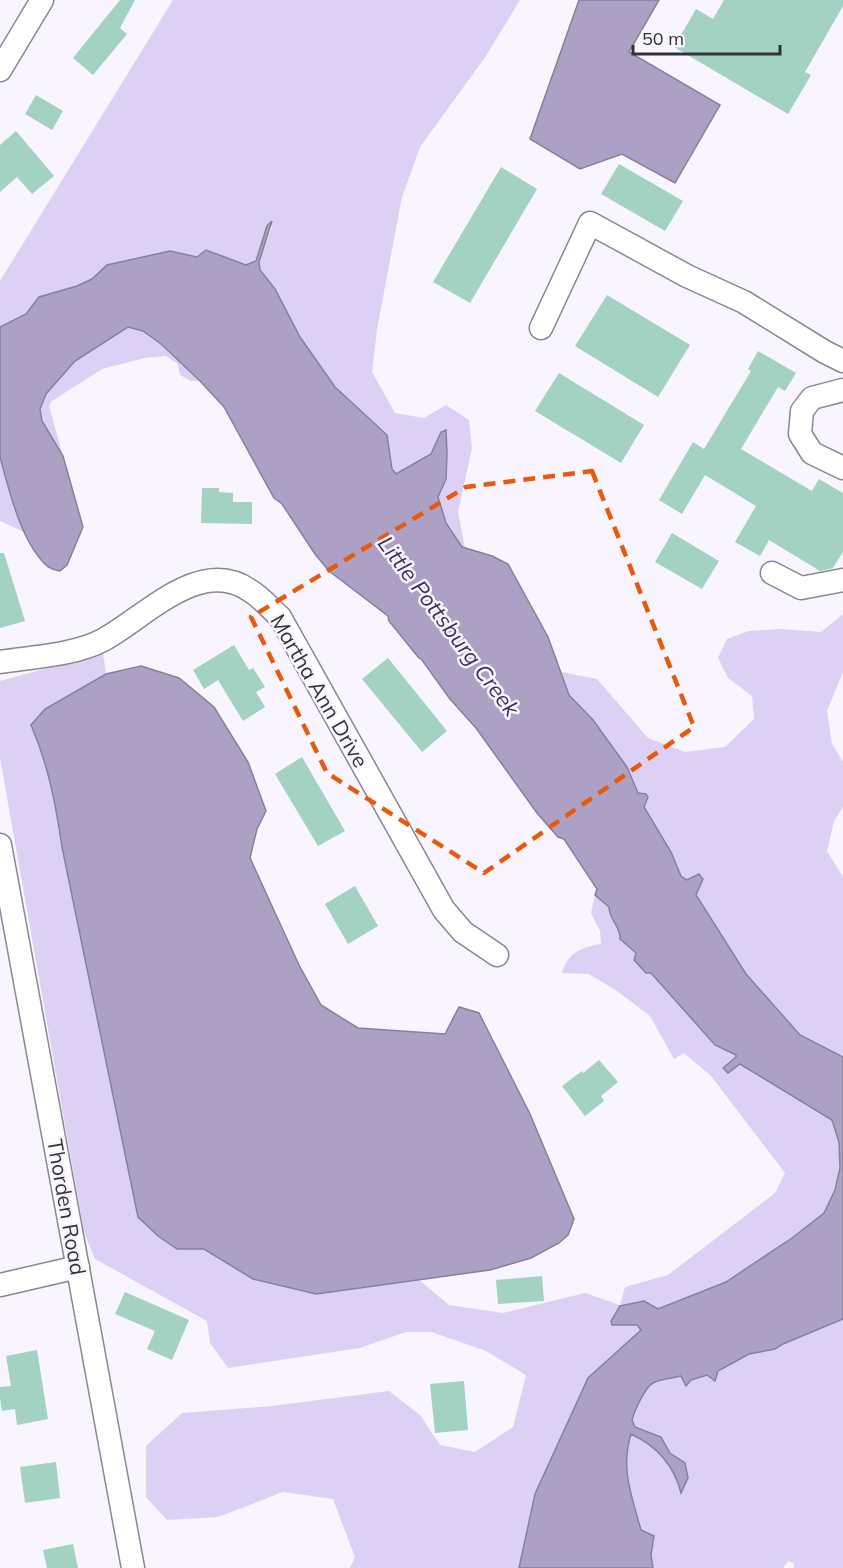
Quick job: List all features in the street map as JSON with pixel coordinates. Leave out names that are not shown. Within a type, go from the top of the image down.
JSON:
[{"type":"street","points":[[0,70],[42,0]]},
{"type":"street","points":[[541,328],[590,223],[687,276],[744,302],[843,361]]},
{"type":"street","points":[[843,390],[812,398],[802,411],[800,434],[812,453],[843,468]]},
{"type":"street","points":[[772,573],[801,588],[843,580]]},
{"type":"street","name":"Martha Ann Drive","points":[[0,662],[85,648],[103,640],[182,589],[206,580],[230,581],[248,588],[280,617],[444,910],[463,932],[497,955]]},
{"type":"street","name":"Thorden Road","points":[[0,845],[133,1568]]},
{"type":"street","points":[[0,1285],[78,1267]]},
{"type":"highlighted area","points":[[592,471],[694,727],[484,873],[327,773],[251,617],[466,487]]},
{"type":"shaded area","points":[[173,0],[520,0],[486,56],[420,147],[402,197],[377,329],[372,372],[395,413],[424,418],[446,405],[469,420],[472,448],[458,512],[465,548],[446,523],[438,497],[446,479],[447,453],[441,432],[431,454],[396,474],[392,469],[387,435],[335,387],[300,337],[275,289],[260,270],[259,262],[272,227],[267,226],[256,261],[246,265],[206,250],[197,257],[170,251],[107,265],[92,279],[77,286],[39,297],[26,314],[0,327],[0,281]]},
{"type":"shaded area","points":[[129,327],[143,331],[161,344],[200,381],[191,381],[180,375],[178,364],[166,356],[145,358],[102,369],[52,401],[49,406],[63,456],[42,421],[40,409],[46,394],[75,361]]},
{"type":"shaded area","points":[[0,457],[19,517],[26,533],[0,521]]},
{"type":"shaded area","points":[[843,614],[843,672],[827,711],[832,744],[843,762],[843,807],[834,821],[827,851],[843,877],[843,1057],[800,1035],[746,974],[687,880],[681,876],[671,852],[644,807],[646,794],[638,793],[627,767],[593,720],[569,695],[561,672],[597,679],[648,738],[685,752],[725,747],[754,719],[752,696],[728,678],[718,658],[727,639],[749,631],[780,629],[821,632]]},
{"type":"shaded area","points":[[103,653],[106,674],[77,691],[32,725],[43,755],[54,800],[138,1217],[176,1249],[204,1249],[253,1279],[316,1294],[418,1279],[449,1305],[503,1313],[585,1293],[620,1305],[625,1287],[668,1275],[775,1193],[785,1173],[711,1076],[684,1053],[674,1059],[650,1016],[617,991],[589,974],[562,973],[568,960],[576,952],[601,944],[600,931],[591,913],[595,895],[609,907],[619,930],[620,939],[636,953],[635,960],[646,973],[651,973],[715,1045],[736,1055],[723,1068],[728,1073],[740,1063],[832,1120],[839,1142],[840,1168],[835,1190],[824,1213],[792,1238],[726,1282],[657,1309],[644,1301],[620,1306],[626,1326],[638,1325],[641,1330],[632,1339],[551,1461],[535,1494],[519,1568],[350,1568],[355,1557],[333,1499],[283,1492],[218,1517],[167,1520],[146,1497],[146,1446],[182,1413],[272,1406],[389,1391],[420,1415],[440,1445],[475,1452],[513,1427],[526,1375],[486,1351],[432,1332],[406,1332],[360,1348],[228,1368],[210,1343],[207,1321],[95,1259],[84,1232],[0,758],[0,681]]},
{"type":"shaded area","points":[[843,1319],[843,1568],[794,1568],[794,1563],[788,1561],[783,1568],[653,1568],[651,1555],[654,1536],[642,1530],[627,1471],[631,1434],[653,1446],[676,1475],[685,1463],[669,1453],[661,1437],[635,1427],[633,1416],[650,1385],[681,1375],[686,1386],[691,1380],[707,1374],[712,1380],[740,1357],[774,1348]]},
{"type":"water","points":[[579,0],[659,0],[629,52],[720,105],[675,183],[622,154],[580,169],[530,139]]},
{"type":"water","name":"Little Pottsburg Creek","points":[[272,221],[259,262],[260,270],[275,289],[300,337],[335,387],[387,435],[392,469],[396,474],[431,454],[441,432],[446,430],[446,479],[438,497],[446,523],[462,547],[492,556],[508,564],[548,637],[569,695],[593,720],[627,767],[638,793],[646,794],[648,797],[644,807],[671,852],[681,876],[687,880],[699,874],[703,879],[696,895],[746,974],[800,1035],[843,1057],[843,1319],[775,1349],[749,1354],[718,1371],[715,1381],[707,1375],[691,1380],[686,1386],[681,1376],[650,1385],[640,1400],[632,1420],[635,1427],[661,1437],[670,1453],[685,1463],[688,1478],[681,1493],[669,1465],[649,1444],[631,1434],[627,1471],[641,1530],[654,1536],[651,1555],[653,1568],[519,1568],[535,1494],[588,1378],[641,1330],[637,1325],[612,1325],[611,1321],[620,1306],[644,1301],[658,1309],[726,1282],[792,1238],[824,1213],[835,1190],[840,1168],[839,1142],[832,1120],[740,1064],[728,1073],[723,1068],[736,1055],[715,1045],[651,973],[646,973],[634,960],[636,953],[620,939],[619,930],[609,907],[595,895],[597,889],[564,839],[558,837],[537,813],[476,728],[450,699],[422,660],[389,621],[388,616],[329,571],[315,554],[282,504],[274,498],[224,407],[161,344],[143,331],[128,327],[75,361],[46,394],[40,409],[42,421],[63,456],[83,527],[67,565],[60,571],[51,569],[38,556],[23,530],[7,485],[0,457],[0,327],[26,314],[39,297],[77,286],[92,279],[107,265],[170,251],[197,257],[206,250],[246,265],[256,261],[267,226]]},
{"type":"water","points":[[141,666],[179,678],[214,707],[248,762],[266,811],[257,829],[250,858],[299,965],[321,1005],[358,1028],[445,1034],[459,1007],[479,1013],[530,1114],[574,1219],[568,1235],[559,1243],[531,1258],[490,1270],[316,1294],[253,1279],[204,1249],[177,1249],[158,1236],[138,1217],[54,800],[47,770],[31,725],[45,709],[106,674]]},
{"type":"building","points":[[120,0],[135,0],[120,28],[127,34],[93,75],[73,58]]},
{"type":"building","points":[[724,0],[843,0],[843,6],[805,72],[811,75],[788,114],[674,47],[696,9],[713,19]]},
{"type":"building","points":[[36,95],[63,111],[52,130],[25,114]]},
{"type":"building","points":[[16,131],[54,176],[32,194],[17,177],[0,192],[0,145]]},
{"type":"building","points":[[619,164],[683,201],[665,231],[601,194]]},
{"type":"building","points":[[501,167],[537,189],[470,303],[433,282]]},
{"type":"building","points":[[607,295],[690,345],[658,397],[575,346]]},
{"type":"building","points":[[758,351],[796,373],[785,391],[778,387],[741,449],[812,491],[819,479],[843,493],[843,552],[833,568],[820,571],[769,540],[760,556],[735,542],[756,506],[705,475],[682,514],[659,500],[693,442],[704,449],[751,371],[748,369]]},
{"type":"building","points":[[559,373],[644,425],[621,463],[535,411]]},
{"type":"building","points":[[202,488],[219,488],[219,492],[233,493],[233,502],[252,502],[252,524],[201,523]]},
{"type":"building","points":[[672,533],[719,561],[702,589],[655,562]]},
{"type":"building","points":[[0,553],[4,553],[25,621],[0,628]]},
{"type":"building","points":[[234,645],[249,670],[253,668],[265,687],[256,692],[265,707],[243,721],[218,680],[204,689],[193,670]]},
{"type":"building","points":[[388,658],[447,731],[422,752],[362,679]]},
{"type":"building","points":[[302,757],[345,831],[318,846],[275,774]]},
{"type":"building","points":[[355,886],[378,926],[348,944],[325,904]]},
{"type":"building","points":[[599,1060],[618,1082],[601,1096],[604,1101],[585,1116],[562,1086]]},
{"type":"building","points":[[542,1276],[544,1301],[498,1304],[496,1280]]},
{"type":"building","points":[[125,1292],[189,1320],[172,1360],[147,1349],[155,1331],[115,1314]]},
{"type":"building","points":[[37,1350],[48,1419],[17,1425],[15,1409],[2,1411],[0,1387],[11,1386],[6,1356]]},
{"type":"building","points":[[464,1381],[468,1430],[435,1433],[430,1384]]},
{"type":"building","points":[[56,1462],[60,1498],[25,1503],[20,1467]]},
{"type":"building","points":[[73,1544],[78,1568],[47,1568],[43,1550]]}]
